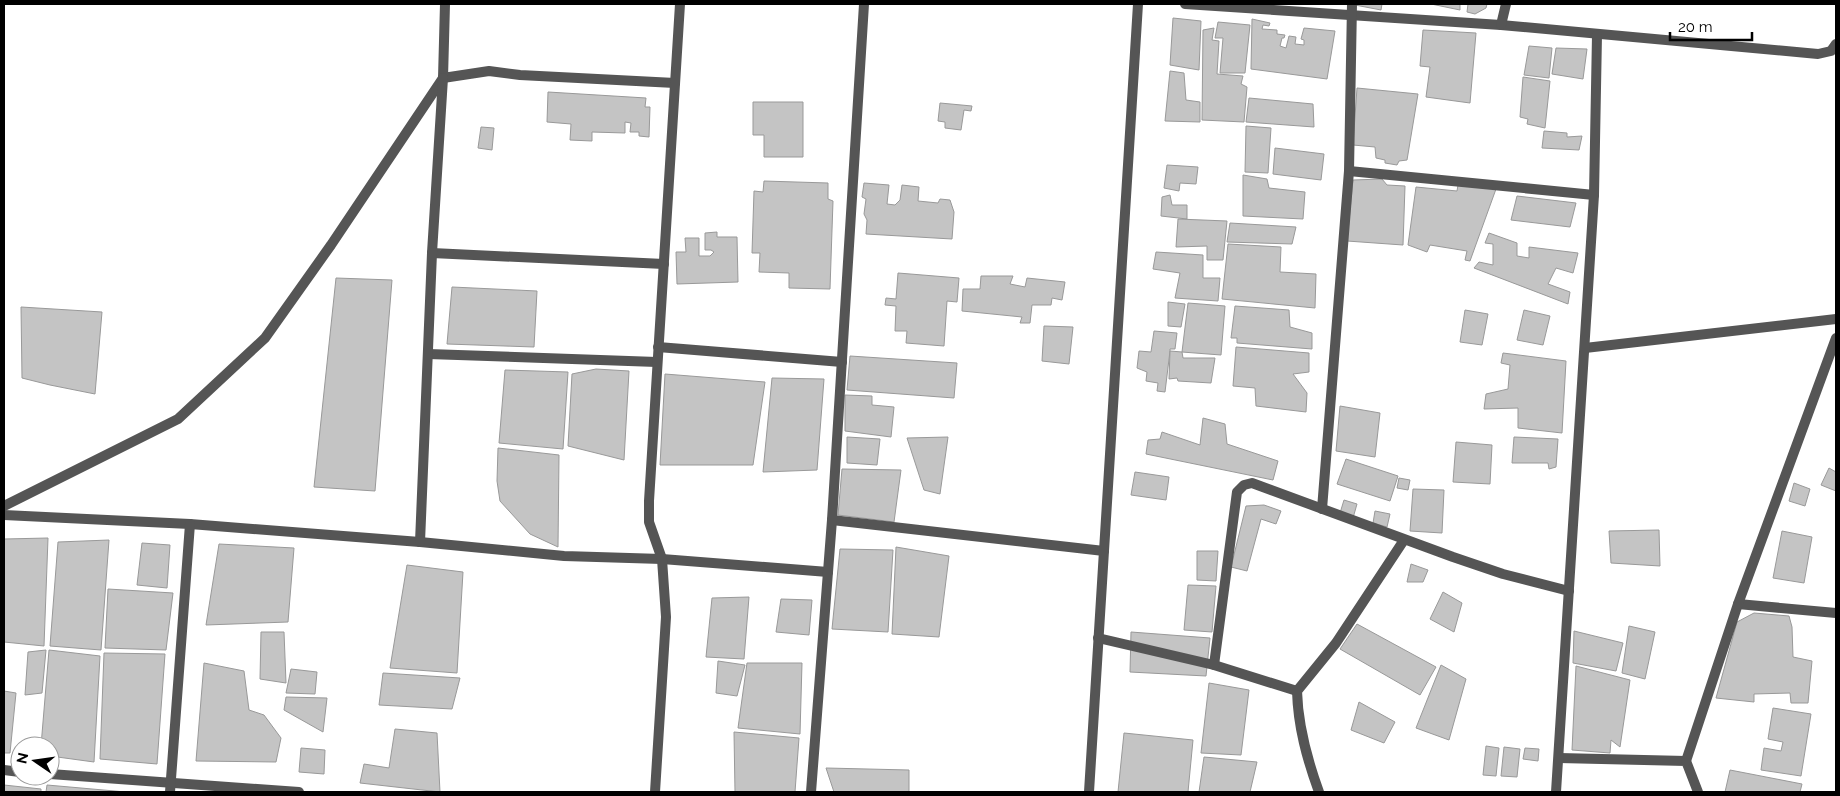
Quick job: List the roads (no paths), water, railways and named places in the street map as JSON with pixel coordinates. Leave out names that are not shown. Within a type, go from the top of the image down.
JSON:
[{"type":"street","points":[[420,542],[445,4]]},
{"type":"street","points":[[655,792],[666,617],[662,559],[649,522],[649,501],[680,4]]},
{"type":"street","points":[[811,792],[832,520],[864,4]]},
{"type":"street","points":[[1089,792],[1138,4]]},
{"type":"street","points":[[1185,4],[1501,25],[1818,54],[1831,51],[1836,44]]},
{"type":"street","points":[[1322,509],[1349,171],[1352,4]]},
{"type":"street","points":[[1501,25],[1506,4]]},
{"type":"street","points":[[1556,792],[1586,348],[1594,195],[1596,35]]},
{"type":"street","points":[[4,506],[178,419],[265,338],[331,245],[443,78],[489,71],[520,75],[675,83]]},
{"type":"street","points":[[1349,171],[1594,195]]},
{"type":"street","points":[[432,253],[664,264]]},
{"type":"street","points":[[1586,348],[1836,319]]},
{"type":"street","points":[[1698,792],[1686,761],[1738,604],[1836,338]]},
{"type":"street","points":[[658,347],[842,362]]},
{"type":"street","points":[[428,354],[657,362]]},
{"type":"street","points":[[1214,665],[1237,492],[1244,485],[1252,483],[1404,540],[1503,574],[1569,591]]},
{"type":"street","points":[[4,516],[190,524],[420,542],[564,556],[662,559],[828,572]]},
{"type":"street","points":[[832,520],[1104,551]]},
{"type":"street","points":[[170,788],[190,524]]},
{"type":"street","points":[[1319,792],[1308,763],[1300,730],[1297,691],[1336,643],[1404,540]]},
{"type":"street","points":[[1738,604],[1836,613]]},
{"type":"street","points":[[1098,638],[1214,665],[1297,691]]},
{"type":"street","points":[[1559,758],[1686,761]]},
{"type":"street","points":[[60,775],[170,788],[299,792]]}]
